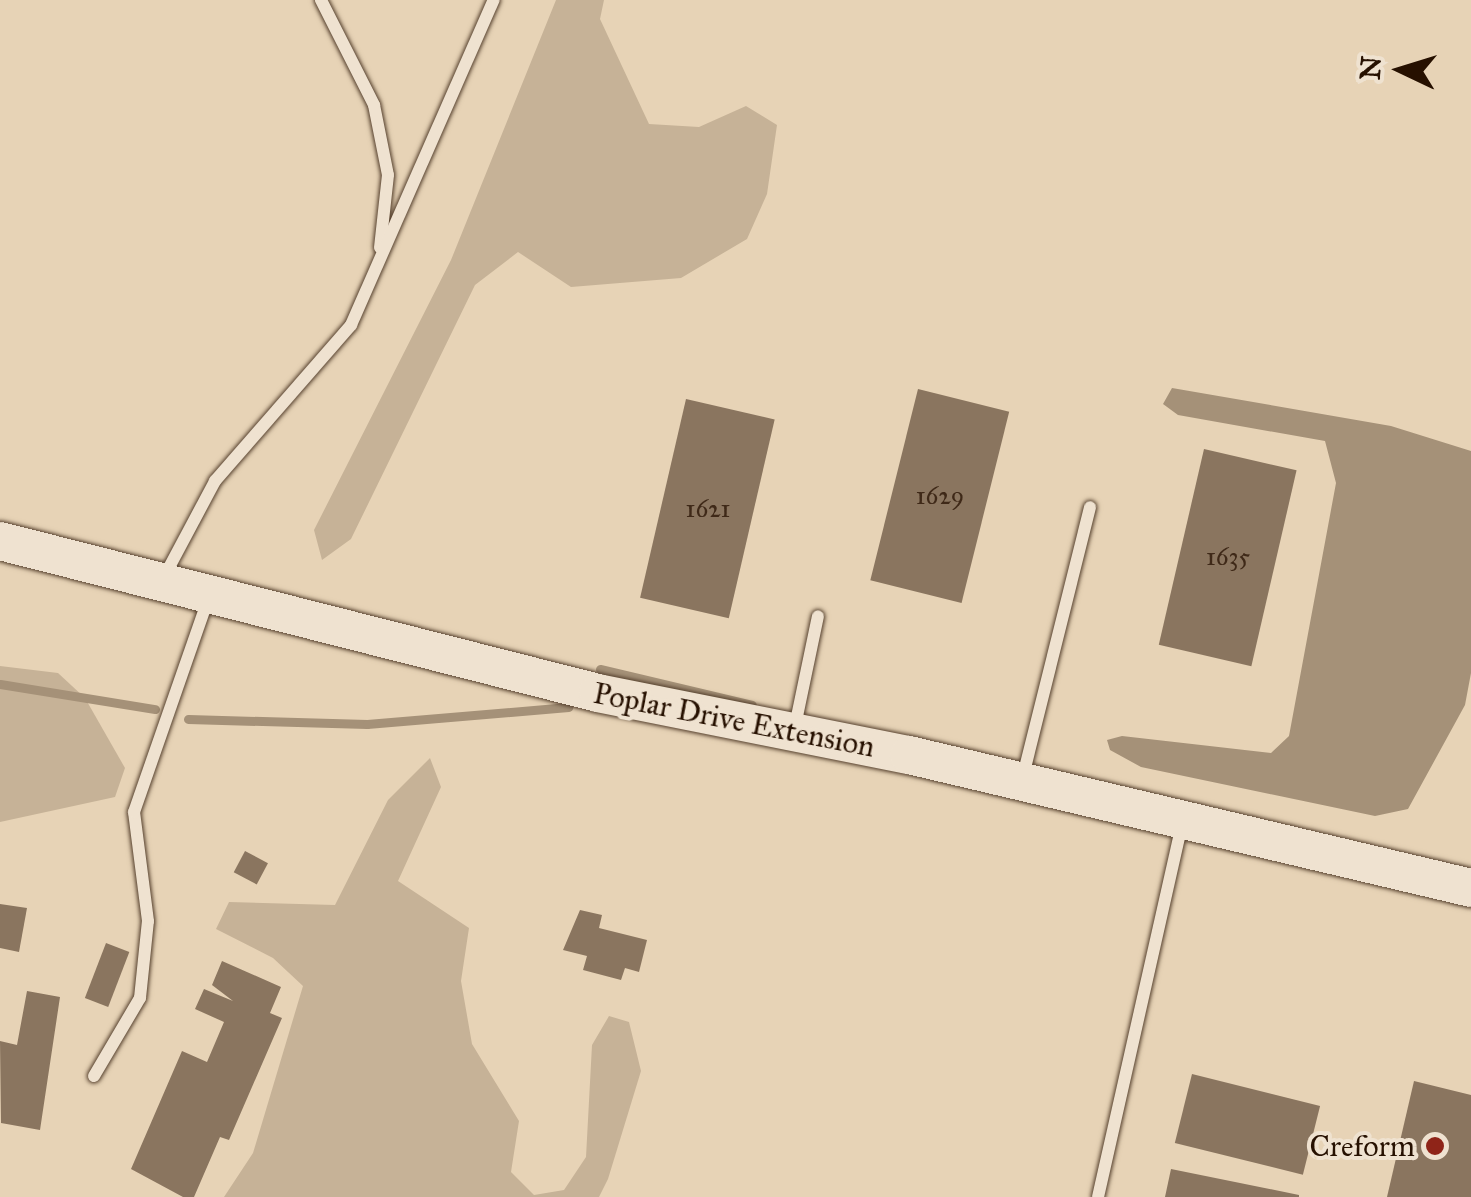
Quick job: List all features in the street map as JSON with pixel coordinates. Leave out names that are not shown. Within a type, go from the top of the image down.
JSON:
[{"type":"street","name":"Poplar Drive Extension","points":[[0,541],[579,689],[1021,783],[1471,888]]},
{"type":"lane","points":[[321,0],[374,105],[388,175],[378,266]]},
{"type":"lane","points":[[163,580],[215,481],[351,325],[494,0]]},
{"type":"lane","points":[[1021,783],[1090,507]]},
{"type":"lane","points":[[94,1076],[140,998],[148,921],[134,812],[211,592]]},
{"type":"lane","points":[[794,734],[818,616]]},
{"type":"lane","points":[[1098,1197],[1183,820]]},
{"type":"shaded area","points":[[556,0],[604,0],[600,19],[649,124],[699,127],[746,106],[777,125],[767,194],[747,239],[681,278],[571,287],[518,252],[475,285],[351,539],[322,560],[314,530],[451,260]]},
{"type":"shaded area","points":[[1172,388],[1391,426],[1471,451],[1471,673],[1465,705],[1408,809],[1375,816],[1141,767],[1110,750],[1107,740],[1122,736],[1271,753],[1289,736],[1336,483],[1325,441],[1178,415],[1163,404]]},
{"type":"shaded area","points":[[0,666],[58,673],[85,698],[125,768],[115,797],[0,822]]},
{"type":"shaded area","points":[[430,758],[441,787],[398,881],[469,928],[461,981],[472,1044],[519,1121],[511,1172],[534,1195],[564,1190],[586,1157],[592,1045],[609,1016],[629,1022],[641,1071],[608,1179],[599,1197],[224,1197],[253,1153],[303,986],[273,958],[216,929],[229,902],[335,905],[388,800]]},
{"type":"building","points":[[918,389],[1009,412],[962,603],[870,580]]},
{"type":"building","points":[[686,399],[775,419],[729,618],[640,598]]},
{"type":"building","points":[[1204,449],[1297,470],[1251,666],[1159,645]]},
{"type":"building","points":[[245,851],[268,863],[257,884],[234,872]]},
{"type":"building","points":[[0,904],[27,908],[19,952],[0,948]]},
{"type":"building","points":[[580,910],[602,915],[599,928],[647,940],[639,972],[625,968],[621,980],[583,970],[587,956],[563,950]]},
{"type":"building","points":[[106,943],[129,952],[108,1007],[85,998]]},
{"type":"building","points":[[222,961],[281,987],[270,1013],[282,1018],[229,1140],[220,1137],[194,1197],[183,1197],[131,1169],[182,1051],[207,1062],[224,1022],[195,1009],[204,989],[233,1001],[212,985]]},
{"type":"building","points":[[27,991],[60,997],[40,1130],[1,1123],[0,1041],[17,1045]]},
{"type":"building","points":[[1192,1074],[1320,1106],[1303,1175],[1175,1143]]},
{"type":"building","name":"Creform","points":[[1414,1081],[1471,1095],[1471,1197],[1387,1197]]},
{"type":"building","points":[[1171,1169],[1299,1195],[1299,1197],[1165,1197]]},
{"type":"waterway","points":[[600,669],[752,705]]},
{"type":"waterway","points":[[0,684],[155,709]]},
{"type":"waterway","points":[[188,719],[367,724],[568,707]]},
{"type":"place","name":"Creform","points":[[1435,1146]]}]
